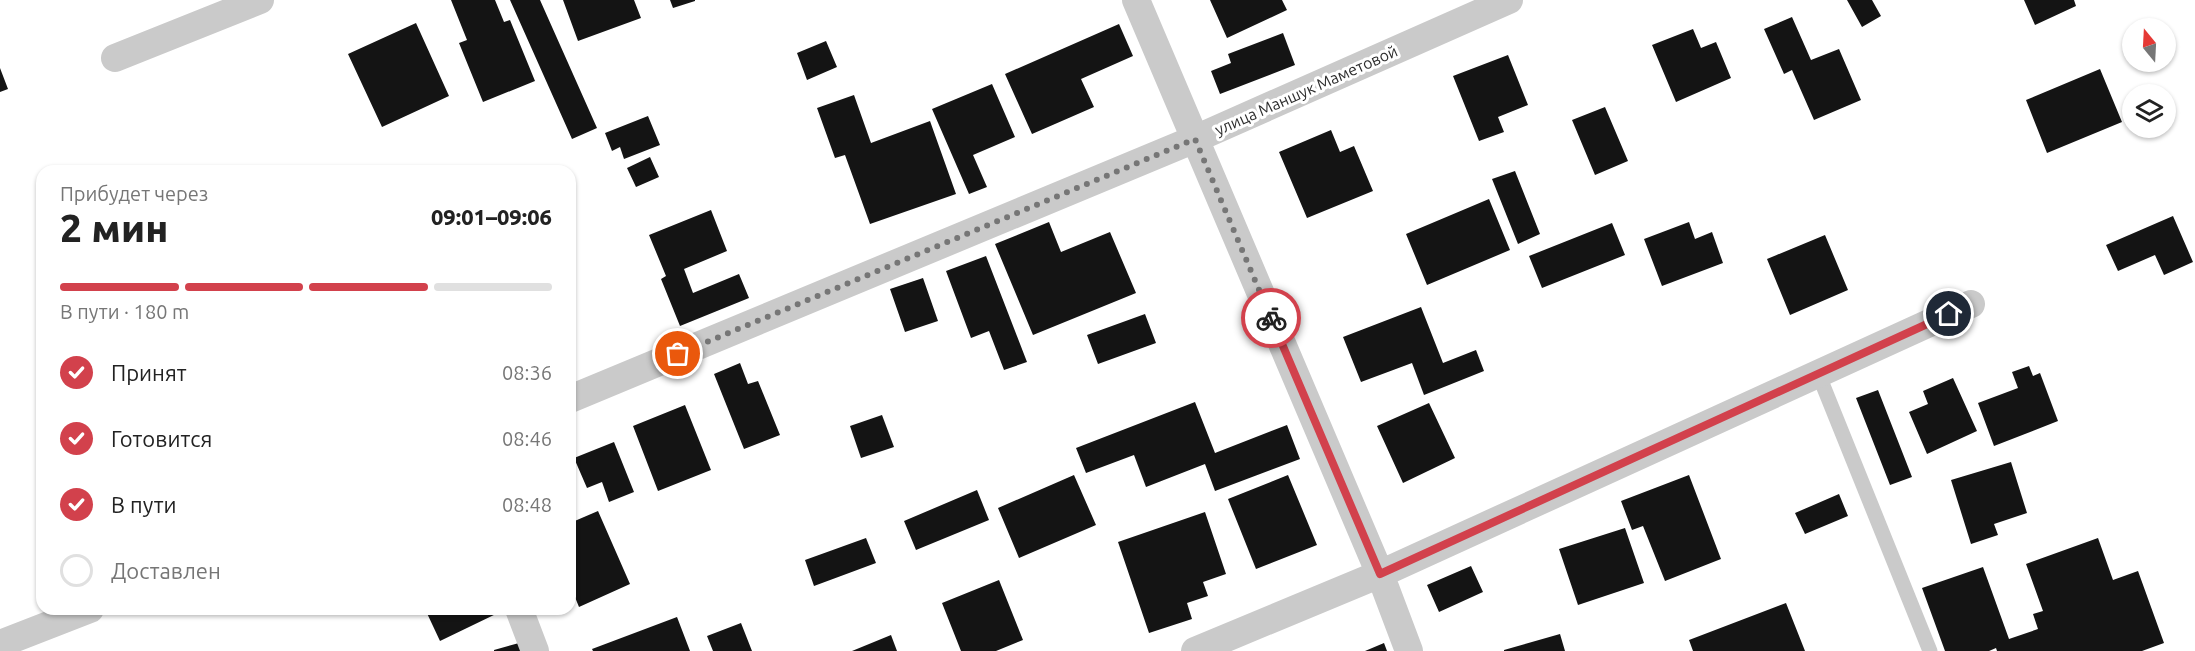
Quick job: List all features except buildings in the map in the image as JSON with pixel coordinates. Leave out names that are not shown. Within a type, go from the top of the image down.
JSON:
[{"type":"street","points":[[116,58],[261,0]]},
{"type":"street","points":[[1136,0],[1380,574],[1409,651]]},
{"type":"street","name":"улица Маншук Маметовой","points":[[576,397],[1195,139],[1509,0]]},
{"type":"street","points":[[1195,651],[1380,574],[1971,304]]},
{"type":"street","points":[[0,644],[75,615]]},
{"type":"street","points":[[521,615],[535,651]]},
{"type":"lane","points":[[1818,374],[1930,651]]},
{"type":"way so far","points":[[678,354],[1195,139],[1271,318]]},
{"type":"route","points":[[1271,318],[1380,574],[1949,314]]}]
